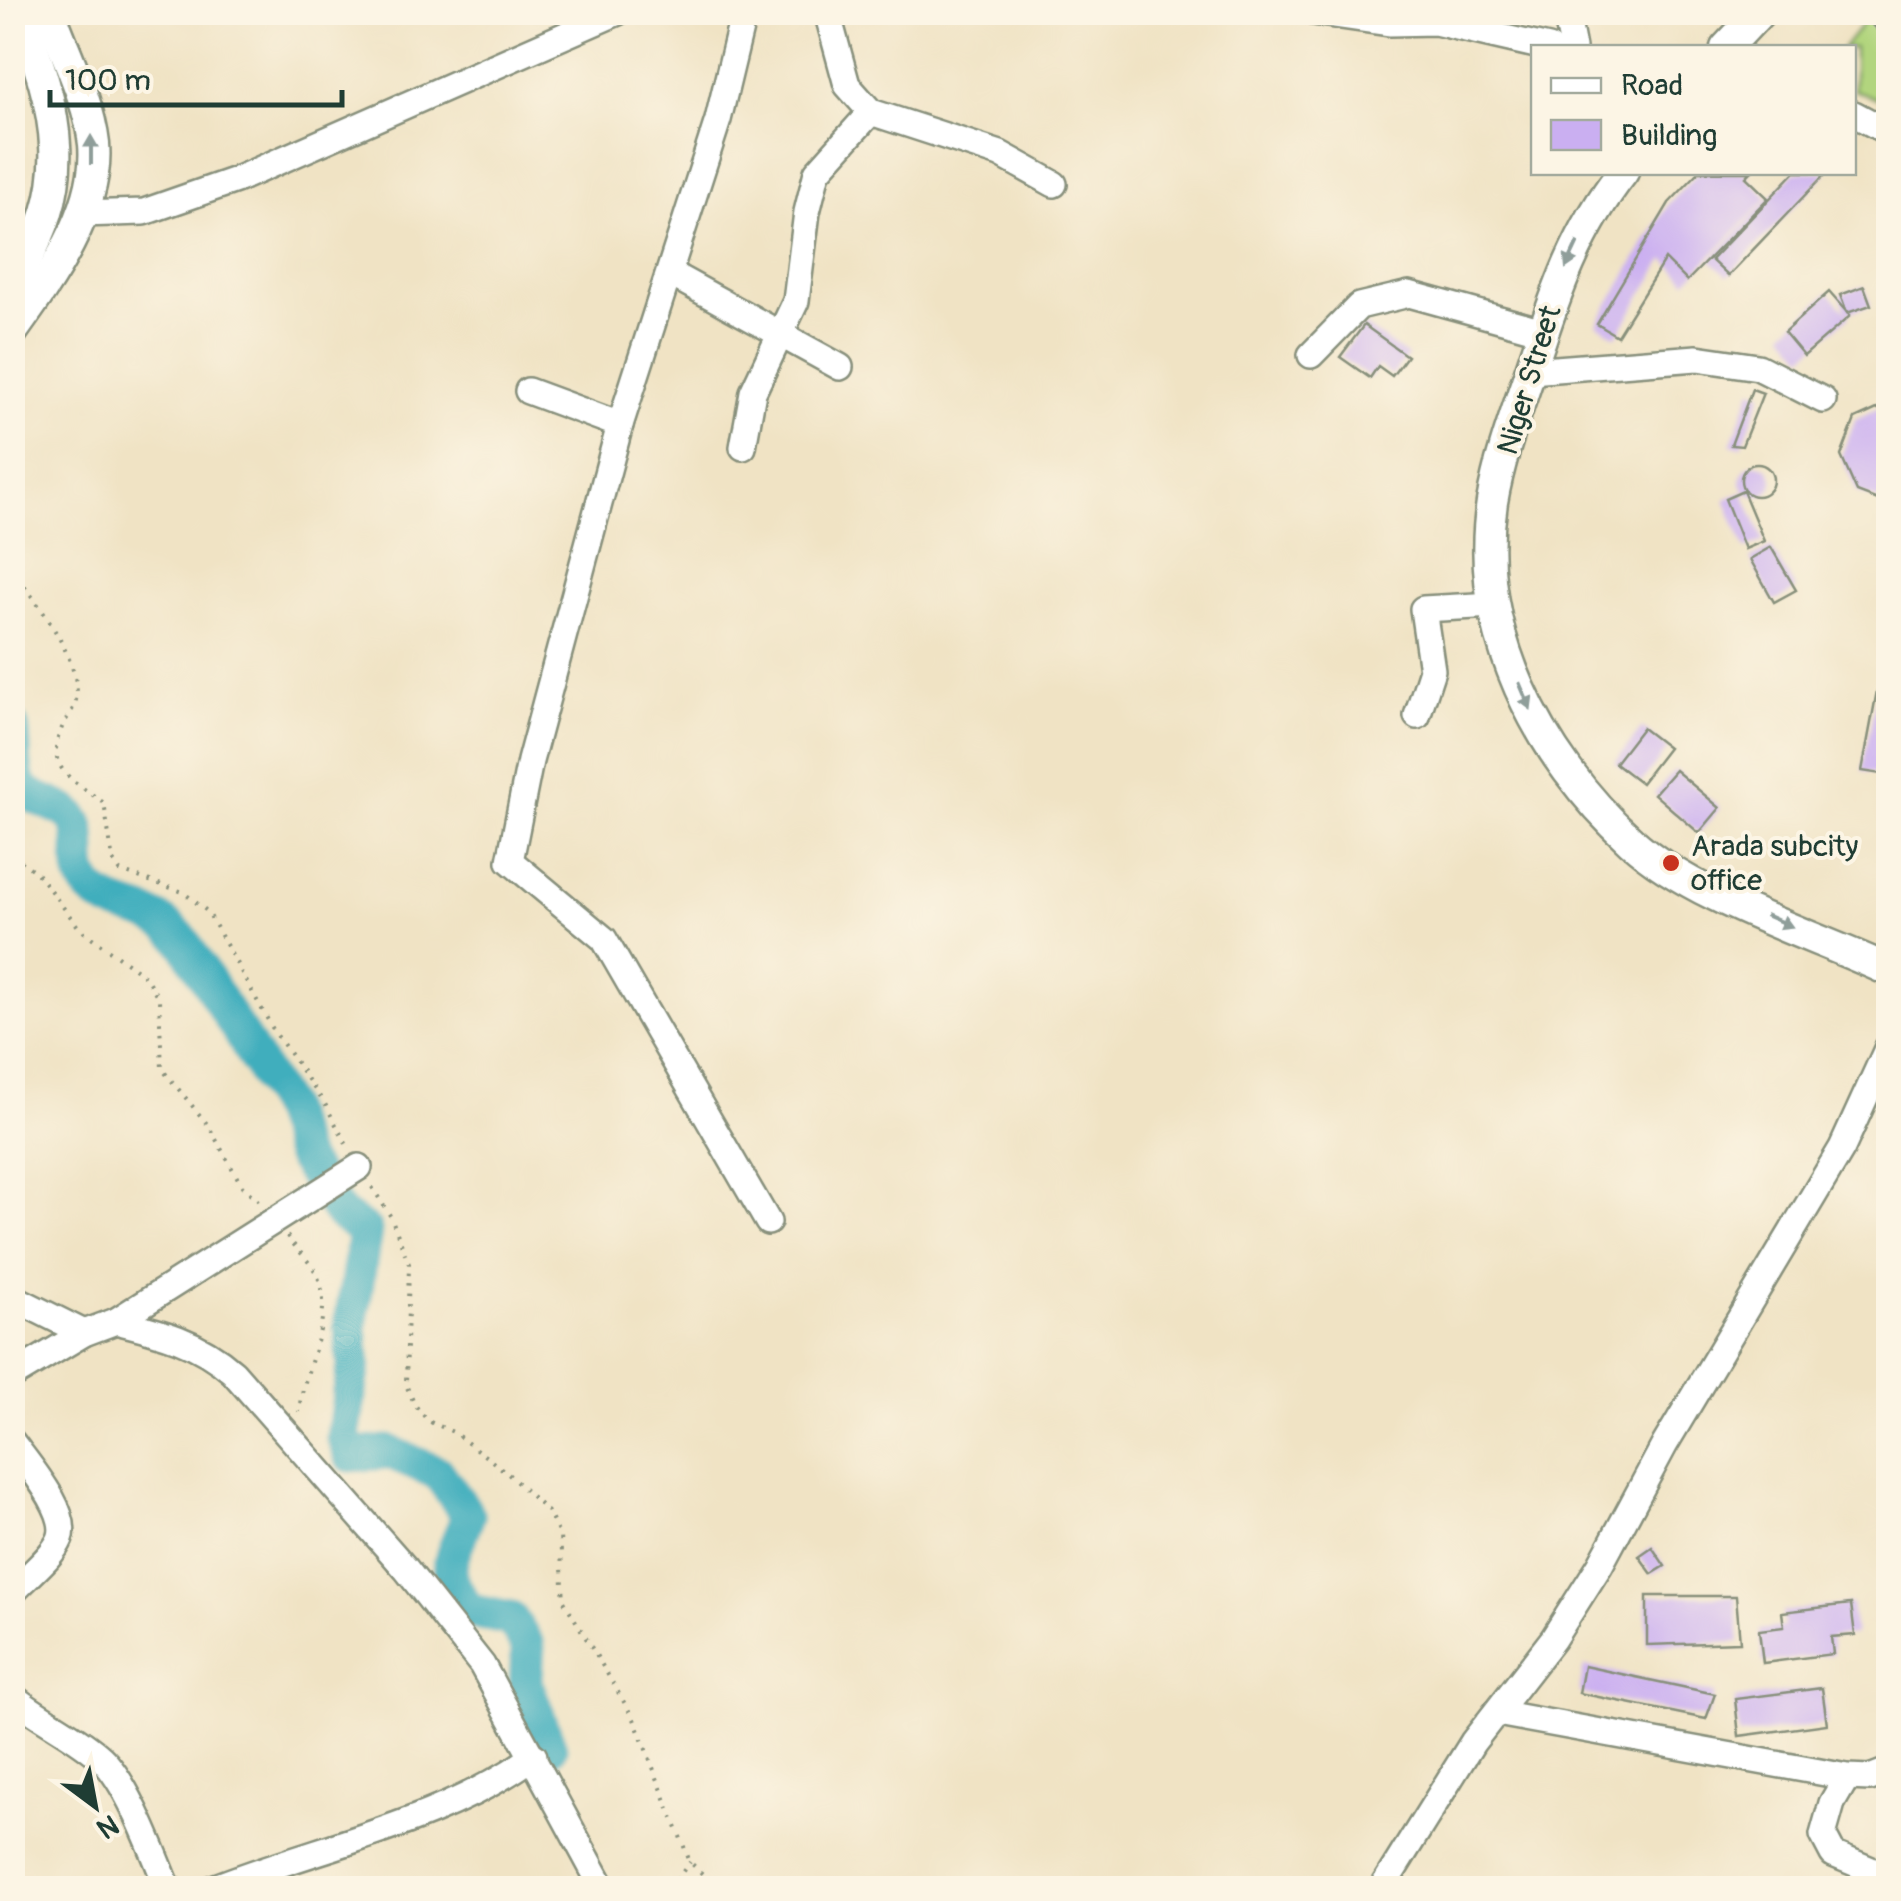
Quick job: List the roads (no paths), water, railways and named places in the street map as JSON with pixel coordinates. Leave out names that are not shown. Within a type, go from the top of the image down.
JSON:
[{"type":"main road","points":[[12,332],[62,262],[81,214],[94,147],[56,69],[19,12]]},
{"type":"main road","points":[[12,282],[41,235],[56,183],[56,69],[50,12]]},
{"type":"main road","points":[[1731,45],[1760,12]]},
{"type":"main road","name":"Niger Street","points":[[1621,175],[1594,209],[1543,331],[1492,502],[1494,604],[1504,648],[1540,730],[1578,785],[1632,842],[1679,875],[1887,963]]},
{"type":"street","points":[[81,214],[144,212],[236,180],[618,12]]},
{"type":"street","points":[[744,12],[733,68],[671,274],[620,425],[530,761],[510,861],[604,940],[768,1222]]},
{"type":"street","points":[[827,12],[847,85],[871,112],[1000,154],[1054,184]]},
{"type":"street","points":[[1314,12],[1389,23],[1435,22],[1536,45]]},
{"type":"street","points":[[1566,12],[1572,45]]},
{"type":"street","points":[[743,447],[753,392],[796,301],[807,212],[817,172],[871,112]]},
{"type":"street","points":[[1856,115],[1888,132]]},
{"type":"street","points":[[671,274],[840,367]]},
{"type":"street","points":[[1311,355],[1359,306],[1409,294],[1543,331]]},
{"type":"street","points":[[1530,371],[1697,358],[1758,366],[1823,400]]},
{"type":"street","points":[[528,391],[620,425]]},
{"type":"street","points":[[1417,716],[1432,670],[1423,609],[1494,604]]},
{"type":"street","points":[[1382,1888],[1473,1742],[1553,1639],[1600,1565],[1665,1444],[1842,1148],[1888,1047]]},
{"type":"street","points":[[12,1376],[84,1333],[116,1321],[359,1167]]},
{"type":"street","points":[[12,1297],[84,1333]]},
{"type":"street","points":[[116,1321],[176,1336],[210,1351],[406,1570],[482,1666],[603,1888]]},
{"type":"street","points":[[12,1442],[50,1496],[62,1523],[60,1540],[12,1593]]},
{"type":"street","points":[[14,1702],[102,1758],[168,1888]]},
{"type":"street","points":[[1497,1712],[1847,1777],[1870,1778],[1888,1771]]},
{"type":"street","points":[[213,1888],[437,1808],[509,1774],[534,1756]]},
{"type":"street","points":[[1847,1777],[1832,1803],[1824,1836],[1832,1854],[1888,1877]]},
{"type":"waterway","points":[[12,727],[19,782],[28,793],[74,819],[80,836],[81,870],[88,886],[105,900],[159,920],[183,940],[284,1106],[302,1157],[340,1214],[365,1231],[350,1328],[354,1365],[343,1437],[350,1455],[389,1452],[438,1473],[468,1515],[453,1554],[454,1584],[470,1611],[511,1619],[528,1646],[526,1683],[550,1748]]},
{"type":"place","name":"Arada subcity office","points":[[1671,863]]}]
